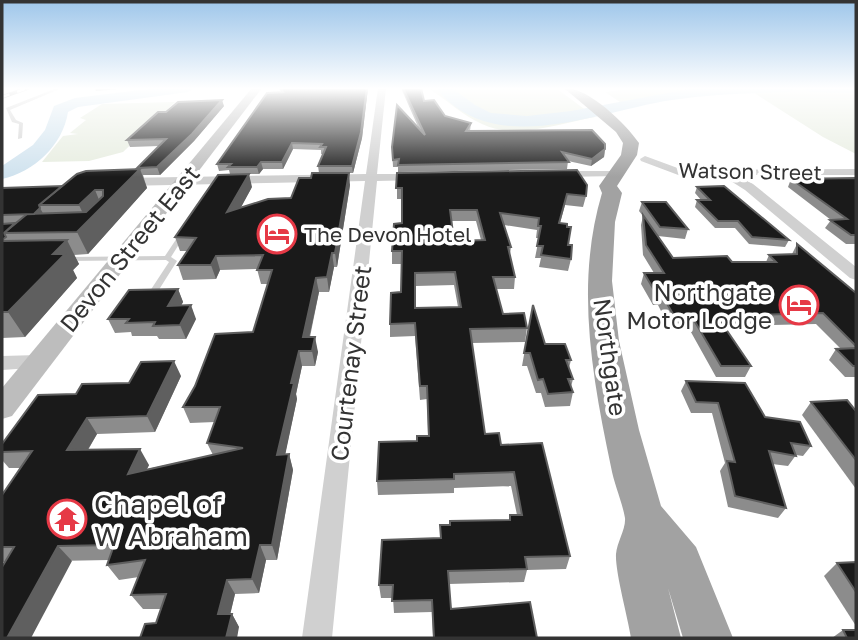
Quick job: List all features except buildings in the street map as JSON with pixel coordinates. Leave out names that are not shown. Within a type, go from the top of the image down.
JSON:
[{"type":"highway","name":"Northgate","points":[[609,118],[622,129],[631,143],[629,156],[612,184],[604,215],[601,239],[601,303],[605,342],[628,460],[646,520],[676,554],[708,638]]},
{"type":"highway","name":"Northgate","points":[[627,118],[632,121],[645,153]]},
{"type":"highway","points":[[612,184],[624,189],[645,153]]},
{"type":"highway","name":"Northgate","points":[[646,520],[638,555],[656,638]]},
{"type":"main road","name":"Devon Street East","points":[[2,408],[233,118]]},
{"type":"street","name":"Courtenay Street","points":[[317,638],[379,118]]},
{"type":"street","name":"Watson Street","points":[[645,153],[681,173],[728,175],[856,172]]},
{"type":"street","points":[[547,174],[574,174],[612,184]]},
{"type":"street","points":[[728,175],[749,187],[856,275]]},
{"type":"street","points":[[104,183],[439,176]]},
{"type":"street","points":[[836,259],[856,258]]},
{"type":"street","points":[[2,363],[38,362]]},
{"type":"lane","points":[[11,118],[21,124],[20,138]]},
{"type":"lane","points":[[167,258],[184,233]]},
{"type":"lane","points":[[56,259],[167,258],[173,261],[152,294]]},
{"type":"shaded area","points":[[80,118],[158,118],[123,152],[89,161],[42,162],[63,136],[78,134],[70,133],[86,120]]},
{"type":"shaded area","points":[[470,118],[591,118],[538,129],[509,131]]},
{"type":"shaded area","points":[[793,118],[856,118],[856,154]]},
{"type":"waterway","points":[[2,173],[32,157],[48,140],[58,118]]},
{"type":"waterway","points":[[491,118],[506,121],[561,118]]},
{"type":"place","name":"The Devon Hotel","points":[[277,234]]},
{"type":"place","name":"Northgate Motor Lodge","points":[[799,305]]},
{"type":"place","name":"Chapel of W Abraham","points":[[67,519]]}]
